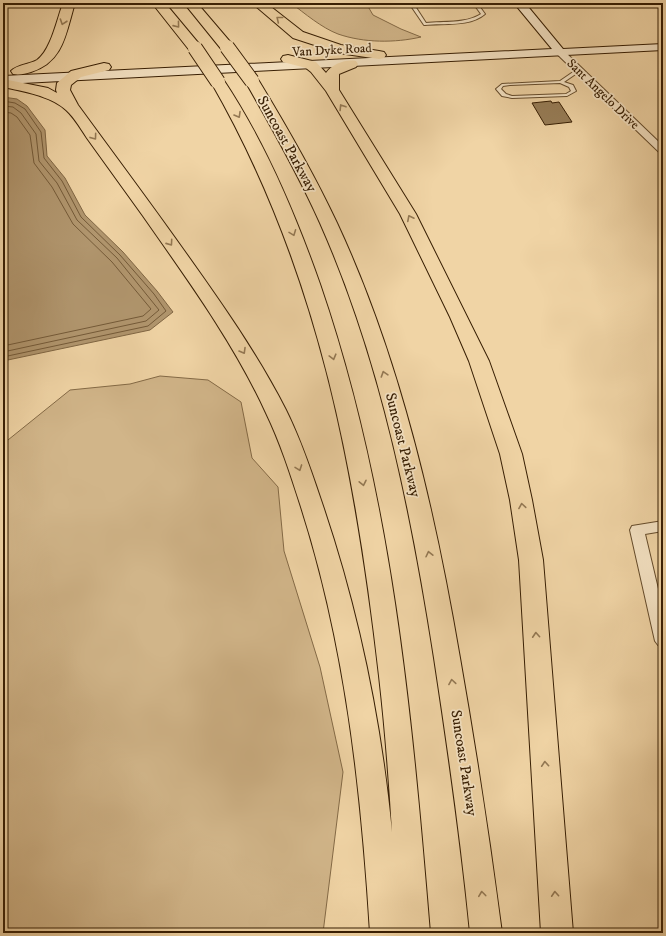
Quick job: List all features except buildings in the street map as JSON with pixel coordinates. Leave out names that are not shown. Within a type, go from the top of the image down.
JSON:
[{"type":"highway","points":[[18,71],[39,65],[52,53],[69,3]]},
{"type":"highway","name":"Suncoast Parkway","points":[[158,3],[195,48],[218,82],[252,142],[282,206],[304,261],[325,329],[346,408],[369,514],[384,614],[402,764],[414,933]]},
{"type":"highway","name":"Suncoast Parkway","points":[[190,3],[227,47],[252,81],[285,135],[326,216],[358,293],[389,388],[431,560],[473,818],[486,933]]},
{"type":"highway","points":[[258,3],[298,35],[306,48],[306,51],[299,61]]},
{"type":"highway","points":[[298,35],[339,48],[379,55]]},
{"type":"highway","points":[[52,53],[54,63],[74,74]]},
{"type":"highway","points":[[275,67],[299,61],[316,69],[332,90],[408,214],[418,233],[479,361],[498,414],[511,454],[521,500],[530,560],[557,933]]},
{"type":"highway","points":[[332,90],[330,79],[332,73],[338,68],[351,64]]},
{"type":"highway","points":[[104,67],[74,74],[64,83],[63,90],[71,106],[233,334],[277,414],[297,464],[328,553],[354,667],[366,735],[378,826],[386,933]]},
{"type":"highway","points":[[3,83],[43,91],[71,106]]},
{"type":"main road","points":[[519,3],[557,50]]},
{"type":"main road","name":"Van Dyke Road","points":[[299,61],[351,64],[663,41]]},
{"type":"main road","name":"Van Dyke Road","points":[[104,67],[299,61],[379,55],[663,48]]},
{"type":"main road","name":"Van Dyke Road","points":[[3,80],[74,74],[275,67]]},
{"type":"main road","name":"Van Dyke Road","points":[[3,72],[18,71],[74,74]]},
{"type":"street","name":"Sant Angelo Drive","points":[[557,50],[663,151]]},
{"type":"street","points":[[663,526],[637,530],[663,641]]},
{"type":"lane","points":[[411,3],[425,24],[478,18],[483,14],[475,3]]},
{"type":"lane","points":[[561,82],[571,86],[574,91],[572,94],[512,97],[504,95],[498,89],[502,86],[510,84],[561,82],[578,71]]},
{"type":"shaded area","points":[[291,3],[366,3],[373,15],[421,37],[380,41],[348,37],[326,28]]},
{"type":"shaded area","points":[[160,376],[208,380],[241,402],[252,458],[278,487],[284,551],[320,667],[343,772],[323,933],[3,933],[3,444],[70,390],[130,384]]},
{"type":"water","points":[[3,97],[17,99],[27,106],[45,130],[47,156],[65,178],[85,215],[123,252],[173,312],[150,330],[3,361]]}]
